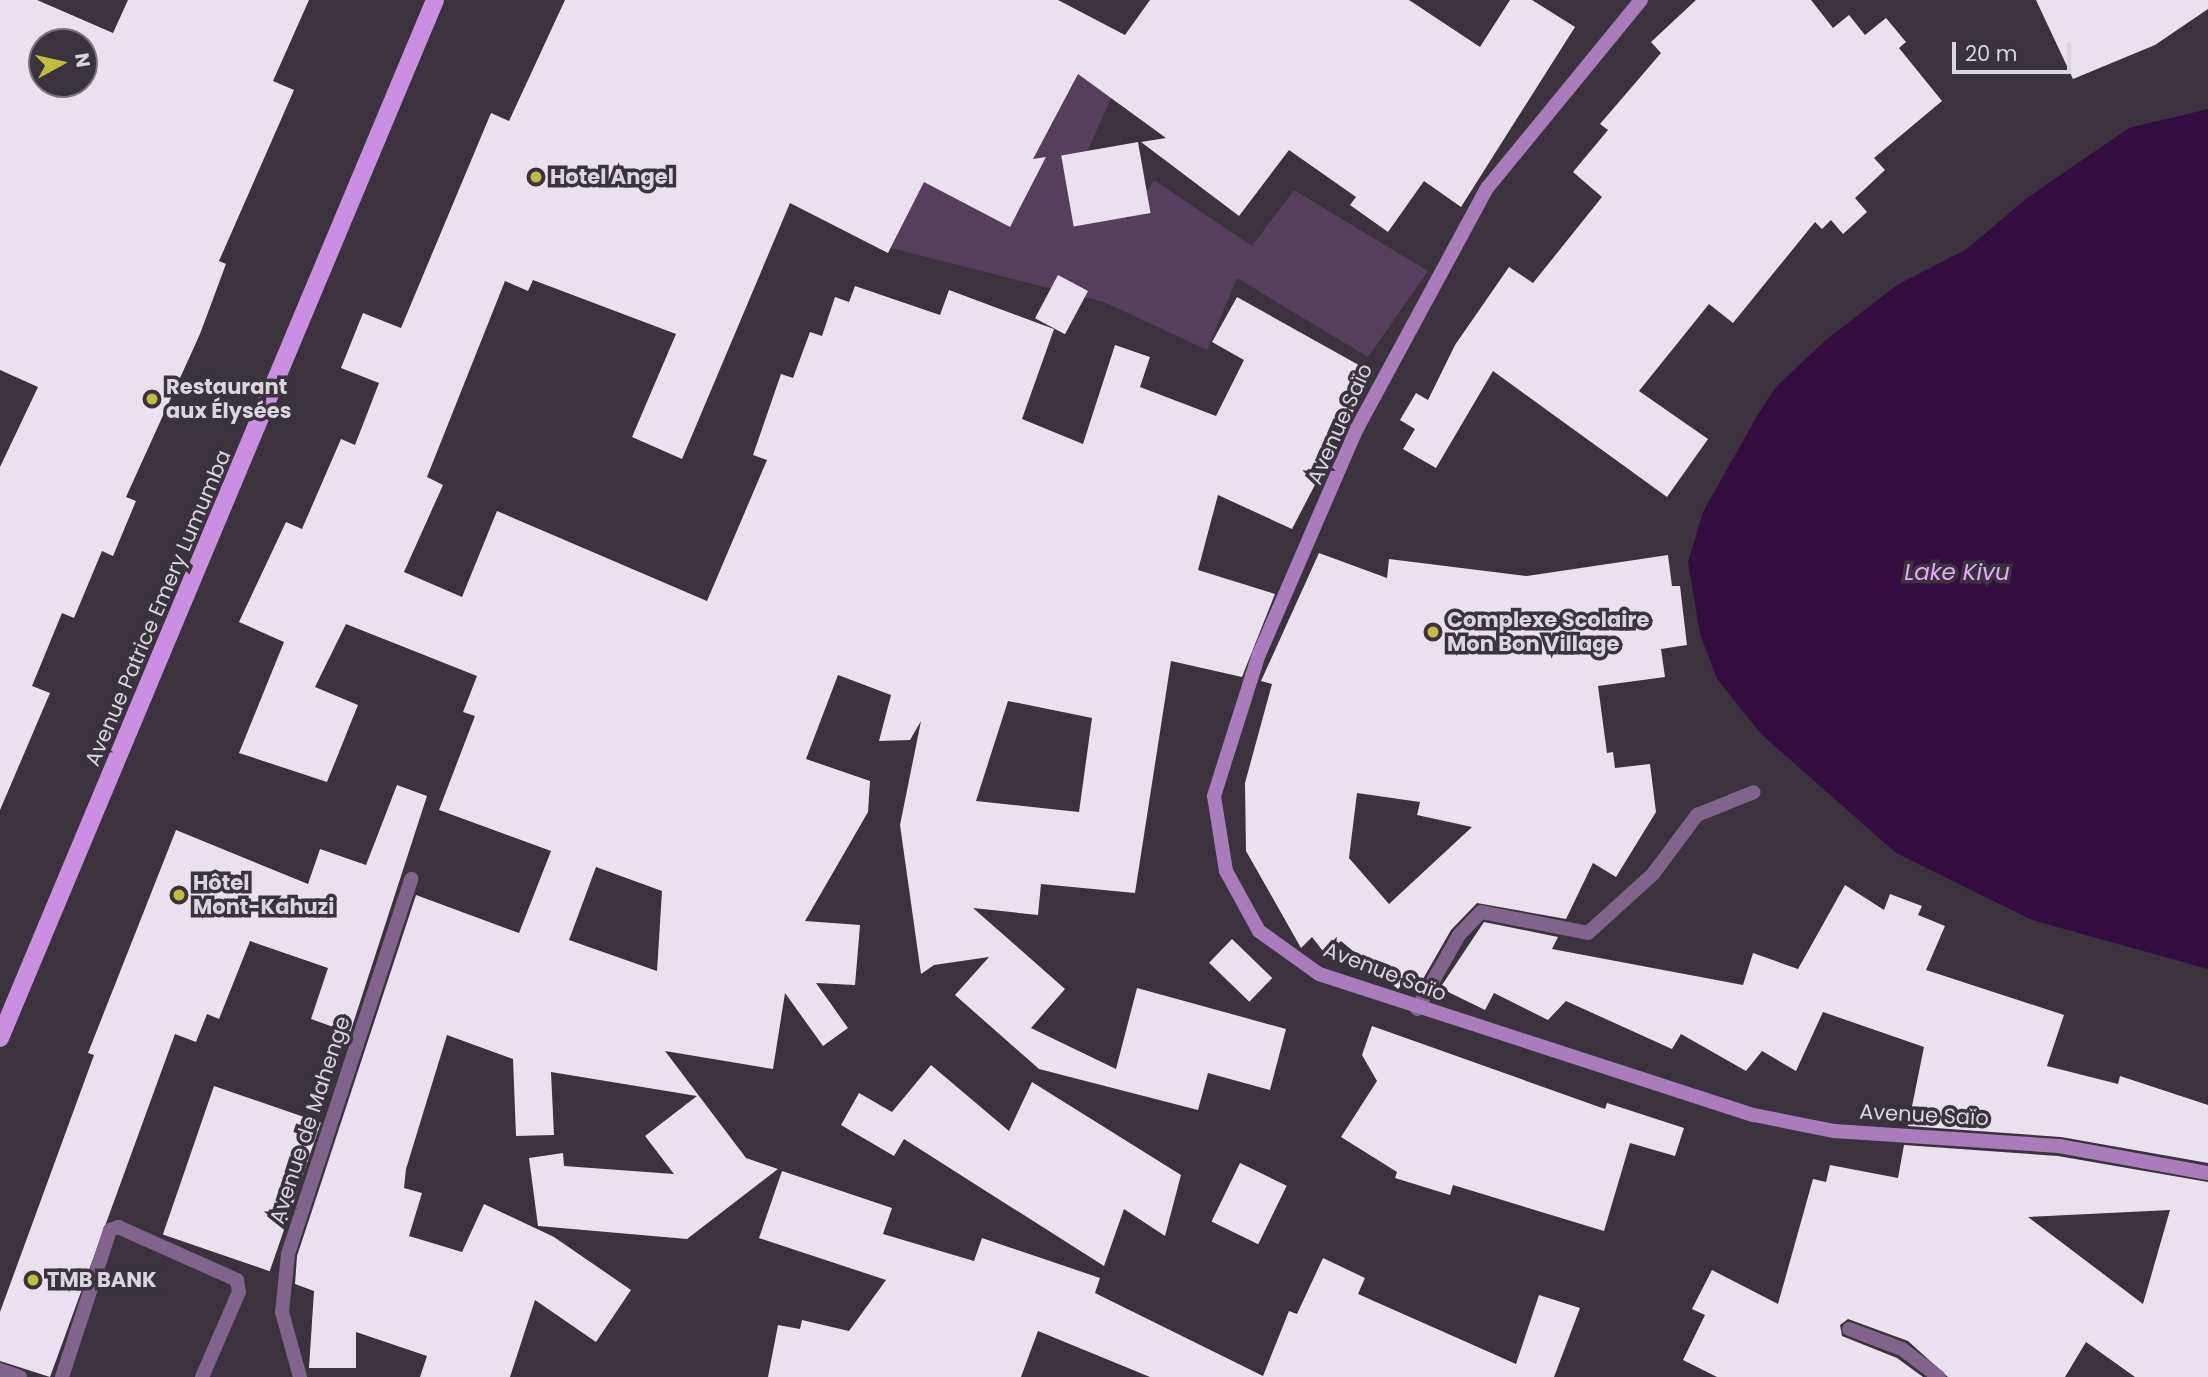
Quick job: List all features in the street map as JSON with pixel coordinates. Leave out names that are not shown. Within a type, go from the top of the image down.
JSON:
[{"type":"main road","name":"Avenue Patrice Emery Lumumba","points":[[0,1038],[435,0]]},
{"type":"street","name":"Avenue Saïo","points":[[1641,0],[1487,188],[1402,340],[1259,654],[1214,796],[1226,871],[1259,931],[1319,974],[1417,1009],[1623,1068],[1754,1115],[1834,1131],[2059,1146],[2208,1173]]},
{"type":"street","points":[[1417,1009],[1459,935],[1481,912],[1588,933],[1653,874],[1697,815],[1754,792]]},
{"type":"street","name":"Avenue de Mahenge","points":[[300,1377],[282,1312],[288,1254],[411,879]]},
{"type":"street","points":[[62,1377],[110,1230],[118,1227],[237,1280],[239,1292],[202,1377]]},
{"type":"street","points":[[1849,1329],[1902,1349],[1939,1377]]},
{"type":"street","points":[[0,1370],[20,1377]]},
{"type":"shaded area","points":[[1000,25],[1114,92],[1068,194],[1128,219],[1154,180],[1252,246],[1294,190],[1428,271],[1368,357],[1237,278],[1207,350],[1104,302],[891,248]]},
{"type":"water","name":"Lake Kivu","points":[[2208,109],[2208,969],[2032,920],[1896,853],[1761,734],[1717,679],[1700,634],[1688,562],[1703,512],[1757,416],[1776,387],[1826,340],[1897,285],[1967,249],[2027,198],[2129,128]]},
{"type":"building","points":[[0,0],[37,0],[113,33],[128,0],[309,0],[273,81],[294,90],[219,261],[226,264],[200,334],[126,497],[136,501],[113,556],[102,551],[74,618],[62,613],[32,686],[50,693],[0,810],[0,467],[38,387],[0,370]]},
{"type":"building","points":[[565,0],[1058,0],[1125,35],[1150,0],[1409,0],[1480,47],[1510,0],[1532,0],[1575,27],[1461,207],[1424,181],[1388,232],[1350,205],[1356,197],[1289,150],[1239,216],[1141,142],[1166,138],[1078,74],[1033,159],[1046,157],[1010,227],[924,182],[888,253],[790,203],[682,459],[632,437],[676,334],[533,280],[528,291],[505,281],[427,477],[443,485],[404,572],[462,597],[497,511],[707,601],[767,460],[753,455],[781,374],[793,378],[810,332],[822,336],[835,297],[849,302],[855,286],[940,315],[949,290],[1054,329],[1022,419],[1083,444],[1115,345],[1150,357],[1140,387],[1216,416],[1244,360],[1212,342],[1237,297],[1373,373],[1292,529],[1218,495],[1198,570],[1275,594],[1242,677],[1171,661],[1135,893],[1041,884],[1038,915],[973,908],[1065,989],[1031,1028],[1116,1069],[1137,988],[1286,1029],[1270,1090],[1208,1073],[1198,1110],[1039,1069],[955,995],[989,957],[934,965],[921,974],[900,825],[921,721],[910,740],[879,741],[891,695],[838,675],[806,759],[870,781],[868,812],[805,921],[860,925],[855,985],[816,983],[848,1028],[823,1046],[785,993],[773,1069],[665,1051],[746,1158],[778,1169],[687,1239],[538,1226],[529,1158],[563,1153],[564,1166],[674,1174],[645,1136],[697,1096],[551,1072],[554,1135],[516,1136],[513,1059],[447,1035],[406,1169],[404,1188],[422,1193],[409,1236],[462,1252],[484,1204],[554,1237],[631,1290],[596,1342],[535,1300],[510,1377],[420,1377],[427,1356],[356,1332],[356,1368],[309,1368],[314,1291],[295,1284],[297,1256],[416,895],[519,933],[551,851],[439,810],[475,716],[463,712],[477,676],[346,624],[315,687],[358,705],[327,782],[239,753],[284,642],[239,622],[286,522],[302,529],[341,439],[355,445],[379,383],[341,368],[363,313],[401,328],[491,113],[509,121]],"holes":[[[1008,701],[1092,718],[1079,812],[976,801]],[[596,867],[662,891],[657,971],[569,940]]]},
{"type":"building","points":[[1696,0],[1811,0],[1833,28],[1849,15],[1865,35],[1886,18],[1906,42],[1899,48],[1942,101],[1874,158],[1885,170],[1855,198],[1867,212],[1843,234],[1831,220],[1822,229],[1815,222],[1733,323],[1709,304],[1639,391],[1708,439],[1667,497],[1493,371],[1436,468],[1403,449],[1415,429],[1400,420],[1416,393],[1428,400],[1455,345],[1509,267],[1533,283],[1602,197],[1573,172],[1608,130],[1600,124],[1661,53],[1651,42]]},
{"type":"building","points":[[2036,0],[2208,0],[2208,9],[2155,45],[2073,79]]},
{"type":"building","points":[[1138,142],[1151,213],[1074,226],[1061,156]]},
{"type":"building","points":[[1058,275],[1088,291],[1065,334],[1035,318]]},
{"type":"building","points":[[1319,553],[1387,578],[1389,559],[1527,576],[1668,555],[1672,586],[1680,586],[1687,645],[1661,649],[1665,677],[1598,686],[1607,753],[1613,752],[1615,768],[1650,764],[1656,812],[1616,877],[1593,863],[1566,919],[1477,903],[1451,930],[1423,979],[1411,974],[1398,989],[1341,941],[1326,955],[1312,937],[1301,948],[1246,851],[1245,783],[1272,684],[1261,681]],"holes":[[[1357,793],[1420,802],[1417,815],[1472,827],[1389,904],[1349,858]]]},
{"type":"building","points":[[397,785],[427,796],[350,1033],[311,1019],[328,968],[250,941],[219,1019],[207,1014],[196,1042],[175,1034],[50,1377],[0,1361],[0,1312],[94,1055],[88,1053],[176,830],[308,884],[320,849],[366,865]]},
{"type":"building","points":[[1845,885],[1884,910],[1890,894],[1922,906],[1918,915],[1945,926],[1926,970],[2064,1015],[2047,1066],[2118,1084],[2120,1076],[2208,1105],[2208,1163],[2061,1137],[1908,1126],[1924,1047],[1823,1012],[1796,1071],[1762,1051],[1746,1071],[1681,1034],[1672,1049],[1566,1001],[1548,1020],[1494,993],[1485,1010],[1440,988],[1484,922],[1558,937],[1552,949],[1743,985],[1753,953],[1798,969]]},
{"type":"building","points":[[1232,939],[1272,978],[1249,1002],[1209,963]]},
{"type":"building","points":[[1372,1026],[1605,1109],[1607,1103],[1684,1128],[1675,1156],[1630,1143],[1604,1231],[1453,1185],[1450,1195],[1395,1178],[1397,1172],[1341,1137],[1377,1081],[1362,1055]]},
{"type":"building","points":[[931,1065],[1009,1131],[1032,1082],[1181,1175],[1165,1236],[1124,1209],[1104,1266],[904,1139],[894,1156],[841,1125],[859,1093],[892,1112]]},
{"type":"building","points":[[214,1086],[321,1123],[270,1271],[163,1234]]},
{"type":"building","points":[[1904,1145],[2058,1156],[2208,1182],[2208,1377],[2135,1377],[2086,1342],[2065,1377],[1948,1377],[1908,1341],[1848,1319],[1840,1325],[1842,1336],[1897,1358],[1923,1377],[1717,1377],[1683,1360],[1705,1315],[1692,1309],[1712,1270],[1778,1304],[1813,1179],[1826,1182],[1830,1165],[1898,1178]],"holes":[[[2170,1210],[2143,1304],[2028,1217]]]},
{"type":"building","points":[[1240,1163],[1287,1186],[1258,1244],[1212,1221]]},
{"type":"building","points":[[782,1171],[892,1208],[883,1234],[974,1261],[982,1238],[1100,1278],[1095,1293],[1263,1376],[1289,1311],[1297,1314],[1323,1258],[1365,1278],[1358,1294],[1516,1364],[1539,1295],[1580,1308],[1554,1377],[1150,1377],[1038,1331],[1021,1377],[768,1377],[778,1325],[800,1329],[802,1320],[849,1331],[886,1280],[759,1238]]},
{"type":"place","name":"Hotel Angel","points":[[536,177]]},
{"type":"place","name":"Restaurant aux Élysées","points":[[152,399]]},
{"type":"place","name":"Complexe Scolaire Mon Bon Village","points":[[1433,632]]},
{"type":"place","name":"Hôtel Mont-Kahuzi","points":[[179,895]]},
{"type":"place","name":"TMB BANK","points":[[33,1280]]}]
